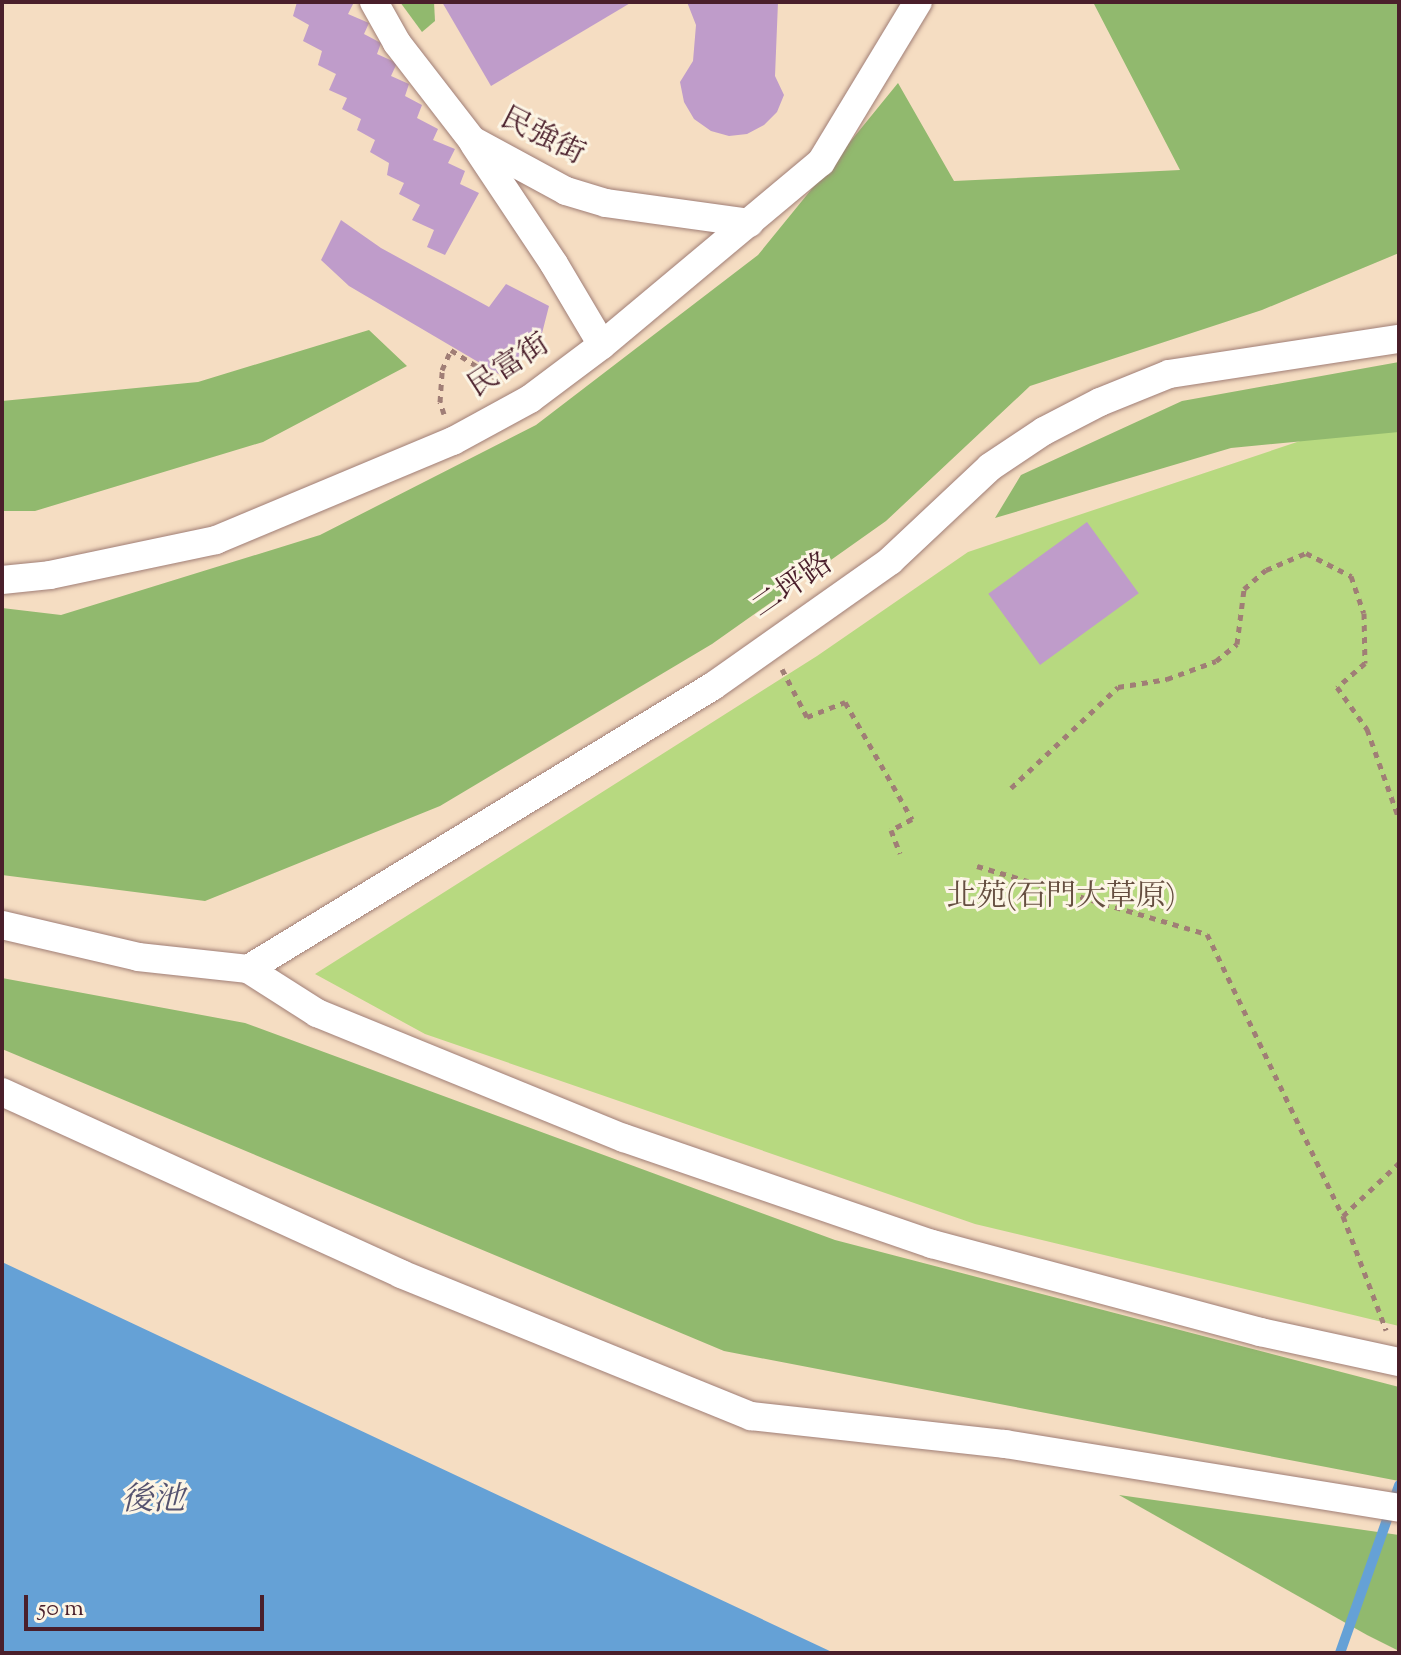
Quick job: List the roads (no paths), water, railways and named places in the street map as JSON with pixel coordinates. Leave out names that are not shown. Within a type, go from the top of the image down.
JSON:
[{"type":"street","name":"民強街","points":[[374,2],[397,43],[472,140],[579,195],[606,203],[750,223]]},
{"type":"street","name":"民富街","points":[[2,580],[50,575],[216,540],[453,441],[530,399],[602,345],[821,162],[918,2]]},
{"type":"street","points":[[472,140],[554,264],[602,345]]},
{"type":"street","name":"二坪路","points":[[248,969],[713,686],[890,561],[990,467],[1044,431],[1100,402],[1169,374],[1399,339]]},
{"type":"street","points":[[2,925],[138,957],[248,969],[317,1013],[624,1138],[888,1229],[1245,1328],[1399,1362]]},
{"type":"street","points":[[2,1092],[401,1274],[751,1416],[1005,1444],[1399,1508]]},
{"type":"water","name":"後池","points":[[2,1262],[104,1310],[834,1653],[2,1653]]},
{"type":"waterway","points":[[1340,1653],[1399,1485]]},
{"type":"park label","name":"北苑(石門大草原)","points":[[1061,898]]}]
